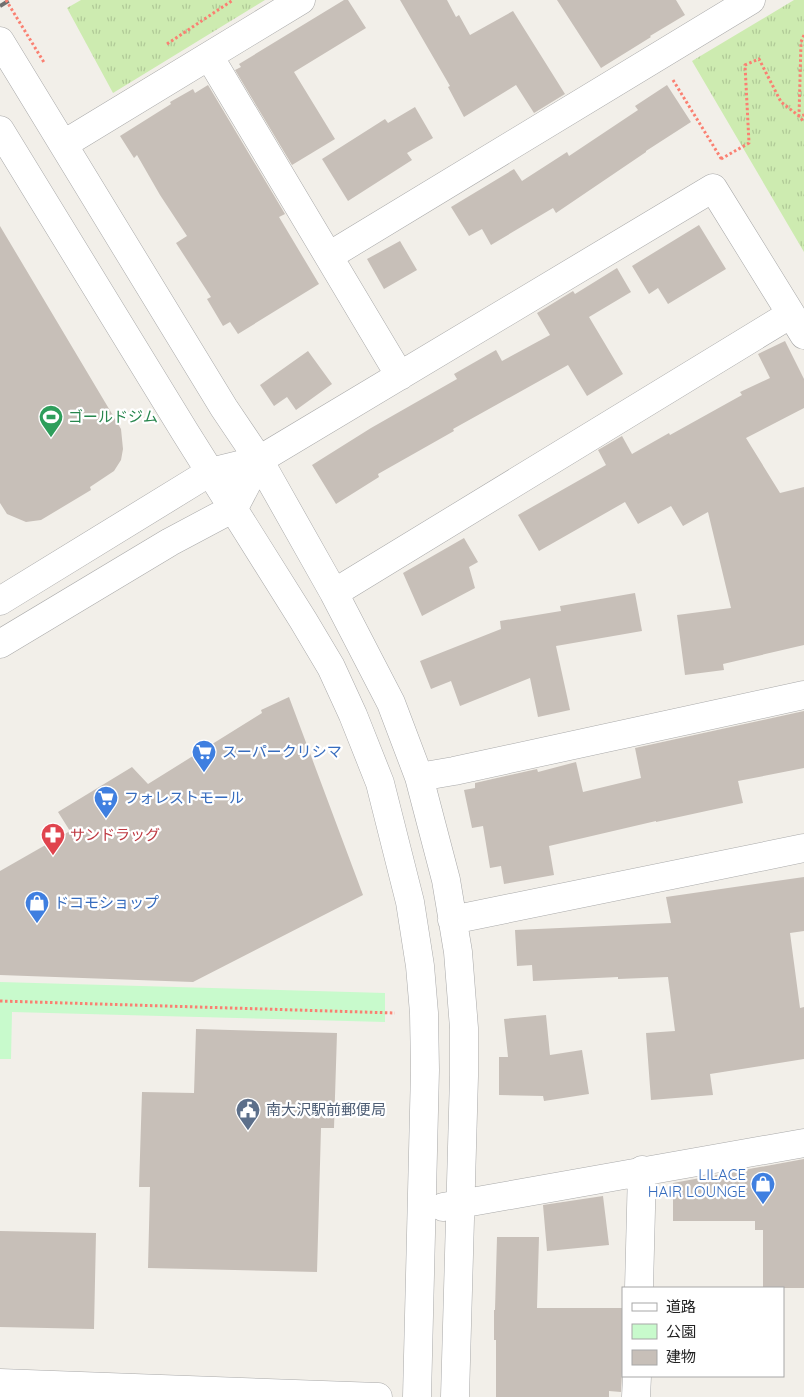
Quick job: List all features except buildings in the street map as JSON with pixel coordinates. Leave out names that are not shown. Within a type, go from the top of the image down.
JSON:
[{"type":"street","points":[[64,144],[301,0]]},
{"type":"street","points":[[329,256],[751,0]]},
{"type":"street","points":[[0,41],[34,70],[64,144],[224,408],[259,460],[334,593],[391,703],[419,777],[444,872],[458,952],[464,1028],[455,1397]]},
{"type":"street","points":[[209,56],[400,376]]},
{"type":"street","points":[[0,130],[331,668],[353,715],[380,783],[410,902],[420,966],[424,1013],[425,1070],[417,1397]]},
{"type":"street","points":[[0,601],[210,472],[259,460],[713,188],[798,324],[334,593]]},
{"type":"street","points":[[0,644],[170,542],[234,508],[259,460]]},
{"type":"street","points":[[419,777],[804,695]]},
{"type":"street","points":[[452,920],[804,848]]},
{"type":"street","points":[[422,1210],[804,1143]]},
{"type":"street","points":[[639,1287],[642,1170]]},
{"type":"street","points":[[636,1397],[637,1377]]},
{"type":"street","points":[[0,1383],[32,1390],[378,1397]]},
{"type":"path","points":[[6,0],[34,70]]},
{"type":"path","points":[[799,116],[802,42],[804,35]]},
{"type":"path","points":[[658,56],[732,175],[713,188]]},
{"type":"path","points":[[722,159],[749,143],[745,65],[759,59],[781,102],[804,122]]},
{"type":"path","points":[[799,116],[804,115]]},
{"type":"path","points":[[0,1001],[395,1013]]},
{"type":"green space","points":[[81,0],[265,0],[113,93],[67,8]]},
{"type":"green space","points":[[794,0],[804,0],[804,252],[692,61]]},
{"type":"green space","points":[[0,982],[385,993],[385,1022],[12,1012],[11,1059],[0,1059]]},
{"type":"railway","points":[[0,6],[10,0]]},
{"type":"place","name":"ゴールドジム","points":[[51,438]]},
{"type":"place","name":"スーパークリシマ","points":[[204,773]]},
{"type":"place","name":"フォレストモール","points":[[106,819]]},
{"type":"place","name":"サンドラッグ","points":[[53,856]]},
{"type":"place","name":"ドコモショップ","points":[[37,924]]},
{"type":"place","name":"南大沢駅前郵便局","points":[[248,1131]]},
{"type":"place","name":"LILACE HAIR LOUNGE","points":[[763,1205]]}]
